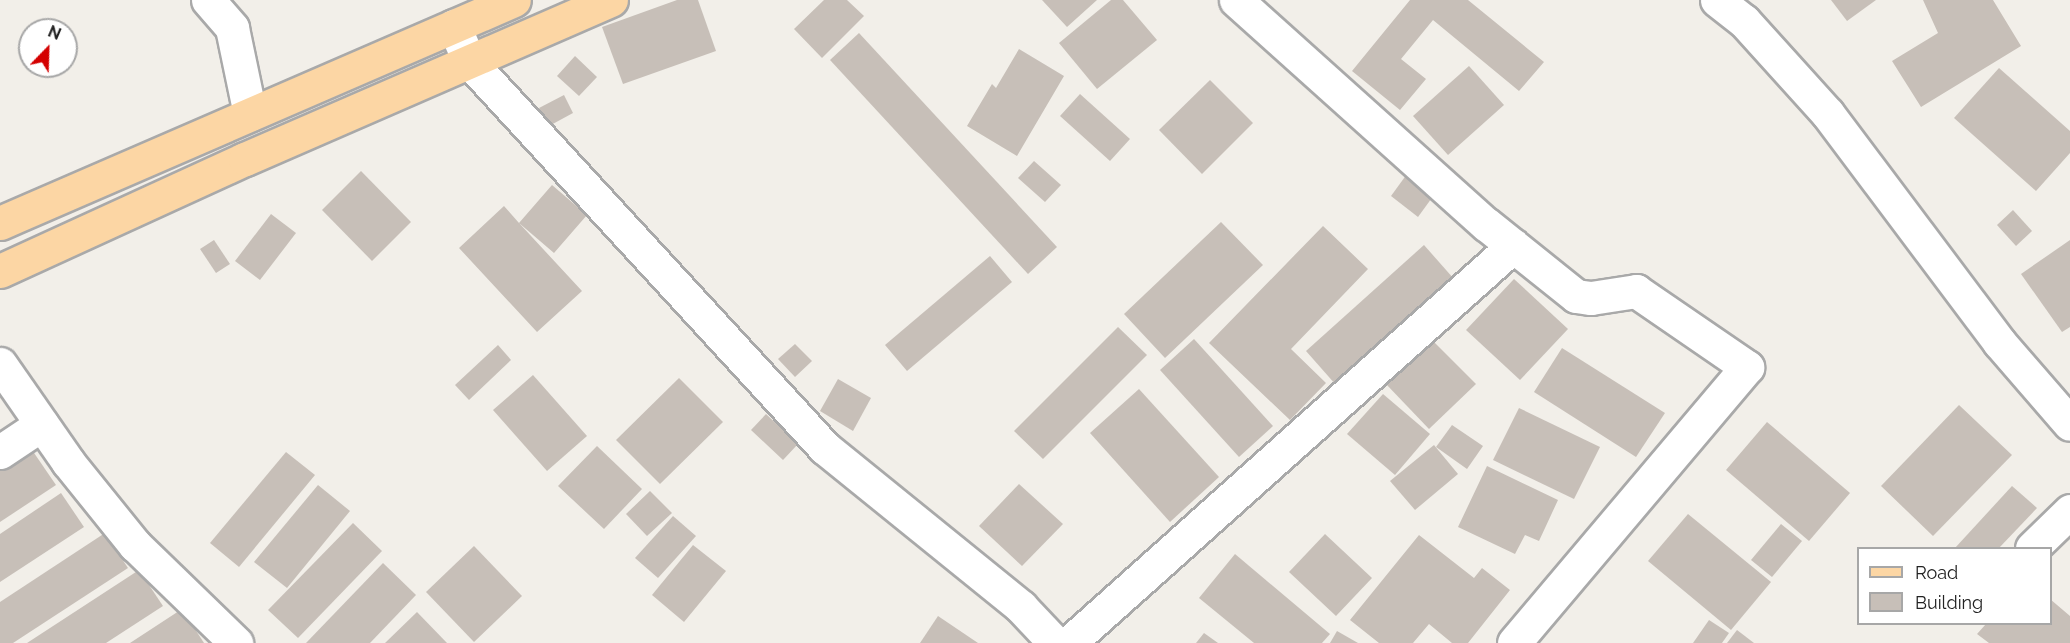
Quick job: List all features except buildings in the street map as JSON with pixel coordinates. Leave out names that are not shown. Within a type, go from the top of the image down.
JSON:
[{"type":"main road","points":[[0,222],[513,0]]},
{"type":"main road","points":[[0,271],[611,0]]},
{"type":"street","points":[[208,0],[232,28],[250,114]]},
{"type":"street","points":[[1236,0],[1513,246],[1576,296],[1591,298],[1636,291],[1747,367],[1514,643]]},
{"type":"street","points":[[1717,0],[1744,21],[1828,114],[1999,342],[2070,424]]},
{"type":"street","points":[[454,26],[469,62],[825,448],[1021,607],[1055,643]]},
{"type":"street","points":[[1069,643],[1513,246]]},
{"type":"street","points":[[0,363],[42,424],[135,545],[236,643]]},
{"type":"street","points":[[0,452],[42,424]]},
{"type":"street","points":[[2034,547],[2070,511]]}]
